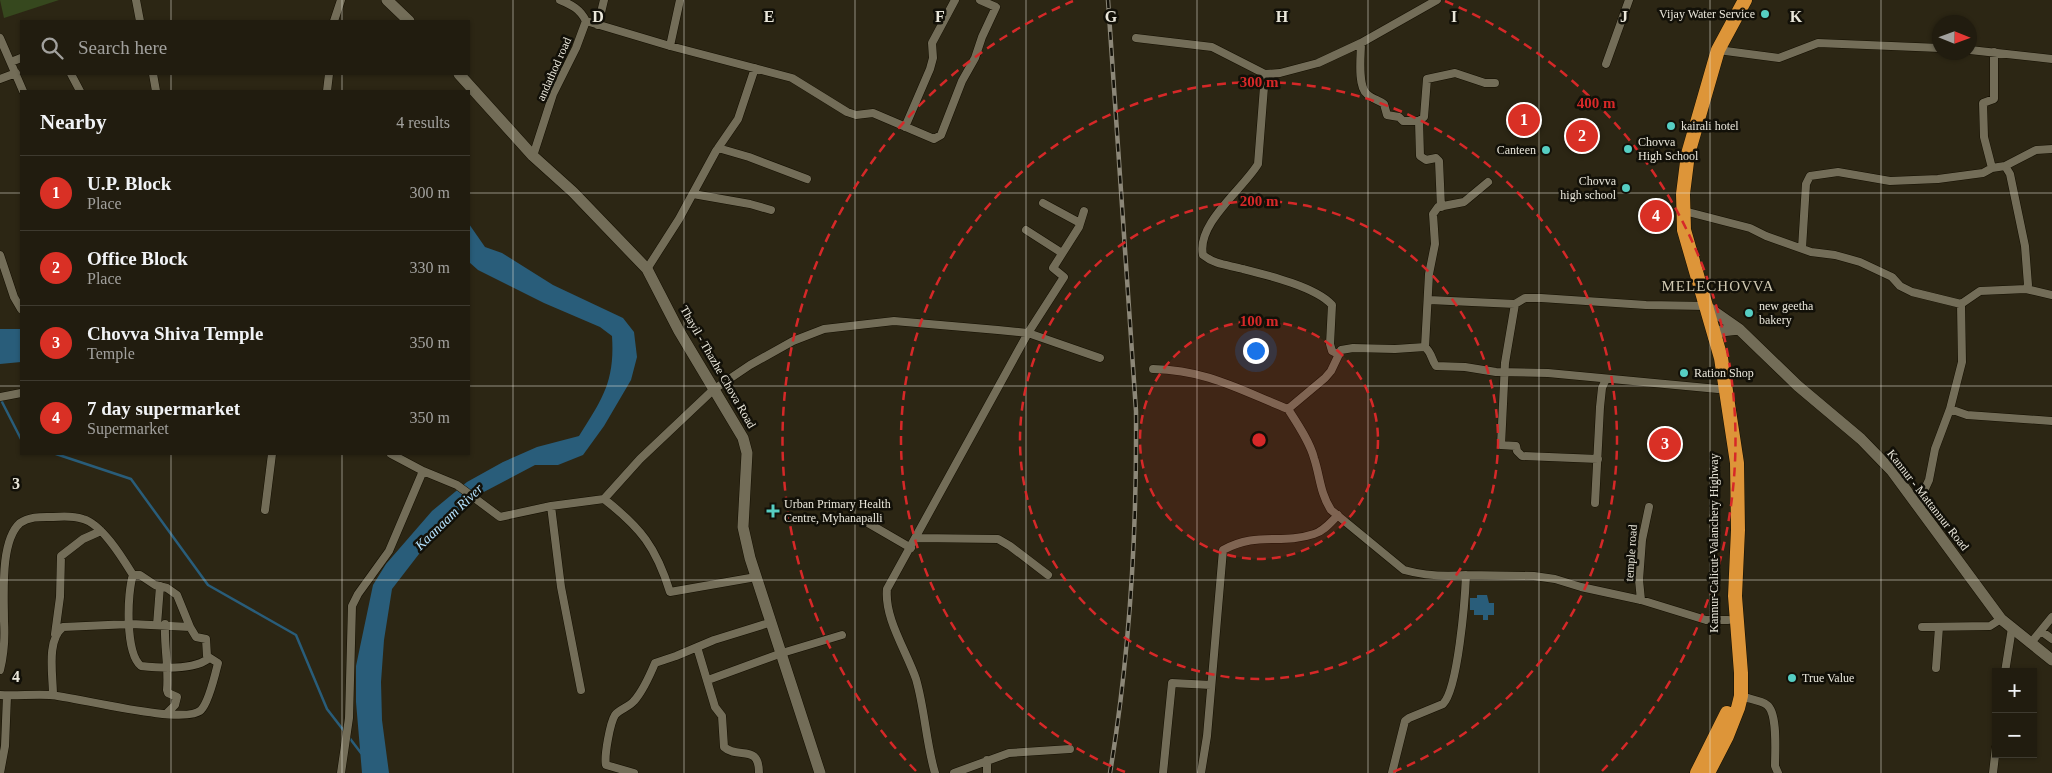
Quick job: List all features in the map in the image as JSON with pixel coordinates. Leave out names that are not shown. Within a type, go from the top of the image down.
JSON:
[{"type":"highway","name":"Kannur-Calicut-Valanchery Highway","points":[[1688,154],[1687,134],[1705,67],[1716,37],[1736,0]]},
{"type":"highway","name":"Kannur-Calicut-Valanchery Highway","points":[[1697,773],[1728,712],[1733,683],[1732,619],[1738,530],[1737,463],[1723,389],[1721,358],[1684,230],[1683,194],[1688,154],[1718,50],[1745,0]]},
{"type":"highway","name":"Kannur-Calicut-Valanchery Highway","points":[[1708,773],[1727,736],[1741,696],[1741,672],[1732,619]]},
{"type":"street","points":[[136,0],[140,20]]},
{"type":"street","points":[[334,20],[341,0]]},
{"type":"street","points":[[386,0],[408,20]]},
{"type":"street","points":[[560,0],[579,10],[586,21],[670,46],[792,78],[847,112],[856,114],[873,113],[934,139],[941,135],[962,80],[975,58],[982,36],[996,7],[980,0]]},
{"type":"street","points":[[598,25],[604,0]]},
{"type":"street","points":[[670,46],[680,0]]},
{"type":"street","points":[[905,127],[930,69],[933,58],[932,43],[955,0]]},
{"type":"street","points":[[1136,38],[1212,47],[1265,74],[1280,74],[1318,64],[1361,43],[1436,0]]},
{"type":"street","points":[[1606,64],[1629,0]]},
{"type":"street","name":"andathod road","points":[[533,156],[553,94],[576,48],[586,21]]},
{"type":"street","points":[[0,38],[23,90]]},
{"type":"street","points":[[1718,50],[1779,58],[1818,42],[1932,48]]},
{"type":"street","points":[[1361,43],[1360,70],[1362,87],[1366,94],[1384,104],[1387,115],[1399,117],[1409,122],[1419,121],[1426,113],[1427,79],[1454,73],[1485,83],[1495,83]]},
{"type":"street","points":[[1977,51],[2052,59]]},
{"type":"street","points":[[1992,168],[1984,137],[1982,110],[1983,103],[1994,99],[1994,52]]},
{"type":"street","points":[[11,62],[20,58]]},
{"type":"street","points":[[648,269],[718,148],[738,118],[755,68]]},
{"type":"street","points":[[0,79],[16,74]]},
{"type":"street","points":[[1265,74],[1258,164],[1251,175],[1226,201],[1207,230],[1202,243],[1203,255],[1211,262],[1252,272],[1313,291],[1325,298],[1332,305],[1330,344],[1332,351],[1338,354]]},
{"type":"street","points":[[72,75],[79,90]]},
{"type":"street","points":[[154,75],[156,90]]},
{"type":"street","points":[[327,90],[329,75]]},
{"type":"street","name":"Thayil - Thazhe Chova Road","points":[[460,75],[533,156],[579,199],[648,269],[713,390],[743,438],[747,453],[743,527],[750,558],[820,773]]},
{"type":"street","points":[[1419,121],[1420,156],[1426,160],[1436,158],[1439,162],[1441,207]]},
{"type":"street","points":[[718,148],[807,178]]},
{"type":"street","points":[[1802,248],[1806,184],[1810,176],[1838,172],[1890,181],[1938,179],[1983,173],[1992,168],[2005,166],[2036,150],[2052,149]]},
{"type":"street","points":[[2005,166],[2011,180],[2023,234],[2028,271],[2028,285],[2026,289]]},
{"type":"street","points":[[1425,347],[1429,274],[1435,244],[1433,214],[1438,207],[1464,202],[1488,182]]},
{"type":"street","points":[[693,194],[750,204],[772,210]]},
{"type":"street","points":[[1043,203],[1080,223]]},
{"type":"street","points":[[935,773],[916,680],[894,625],[887,589],[1028,333],[1064,276],[1053,268],[1080,223],[1084,211]]},
{"type":"street","points":[[1684,211],[1750,228],[1766,236],[1802,248],[1860,262],[1892,277],[1900,286],[1912,292],[1961,304],[1980,291],[2026,289],[2052,295]]},
{"type":"street","points":[[1026,230],[1062,253]]},
{"type":"street","points":[[0,255],[14,297],[20,307]]},
{"type":"street","points":[[1428,300],[1515,304],[1525,298],[1541,298],[1646,305],[1706,306]]},
{"type":"street","points":[[1515,304],[1505,372],[1501,445],[1516,446],[1517,452],[1522,456],[1598,459]]},
{"type":"street","points":[[1920,508],[1929,480],[1935,449],[1950,409],[1962,362],[1961,304]]},
{"type":"street","name":"Kannur - Mattannur Road","points":[[1706,306],[1739,329],[1798,386],[1861,439],[1892,471],[2001,619],[2052,660]]},
{"type":"street","points":[[393,455],[423,471],[457,485],[500,517],[551,506],[604,499],[640,459],[713,390],[776,350],[824,328],[894,320],[1028,333],[1100,358]]},
{"type":"street","points":[[1714,338],[1721,331],[1739,329]]},
{"type":"street","points":[[1288,409],[1325,378],[1331,371],[1338,354],[1341,350],[1346,349],[1425,347],[1431,352],[1436,366],[1505,372],[1548,373],[1723,389]]},
{"type":"street","points":[[1153,369],[1192,372],[1249,391],[1288,409],[1304,434],[1314,456],[1320,488],[1326,502],[1338,515],[1404,570],[1441,577],[1466,575],[1534,576],[1563,580],[1581,587],[1641,600],[1706,620],[1732,619]]},
{"type":"street","points":[[1595,503],[1602,388],[1606,379]]},
{"type":"street","points":[[3,397],[20,393]]},
{"type":"street","points":[[1950,409],[1973,415],[2052,420]]},
{"type":"street","points":[[265,510],[272,455]]},
{"type":"street","points":[[341,773],[347,727],[352,606],[358,594],[390,551],[423,471]]},
{"type":"street","points":[[604,499],[644,536],[663,570],[670,592],[756,577]]},
{"type":"street","points":[[551,506],[561,587],[581,690]]},
{"type":"street","name":"temple road","points":[[1641,600],[1639,580],[1641,550],[1644,524],[1649,507]]},
{"type":"street","points":[[1201,773],[1223,550],[1236,543],[1254,538],[1286,538],[1315,534],[1338,515]]},
{"type":"street","points":[[0,670],[4,655],[2,574],[4,557],[10,536],[19,523],[32,517],[68,516],[85,519],[101,531],[133,575],[130,590],[129,624],[137,663],[141,666],[168,668],[202,663],[208,659]]},
{"type":"street","points":[[861,519],[911,548]]},
{"type":"street","points":[[53,695],[52,652],[60,597],[61,556],[83,540],[101,531]]},
{"type":"street","points":[[916,538],[998,539],[1048,575]]},
{"type":"street","points":[[133,575],[140,575],[155,586],[160,586],[177,595],[196,637],[206,639],[208,659]]},
{"type":"street","points":[[1392,773],[1405,722],[1409,718],[1443,704],[1447,700],[1455,679],[1466,575]]},
{"type":"street","points":[[157,625],[160,586]]},
{"type":"street","points":[[2030,644],[2052,617]]},
{"type":"street","points":[[1922,627],[1990,626],[2001,619]]},
{"type":"street","points":[[634,773],[606,765],[612,721],[616,714],[633,702],[650,675],[655,663],[714,640],[772,622]]},
{"type":"street","points":[[55,636],[58,630],[63,627],[129,624],[166,624],[190,627]]},
{"type":"street","points":[[166,624],[164,636],[168,668],[167,690],[168,693],[177,697],[175,705],[166,714]]},
{"type":"street","points":[[1936,668],[1939,627]]},
{"type":"street","points":[[2006,668],[2012,628]]},
{"type":"street","points":[[2041,631],[2052,639]]},
{"type":"street","points":[[708,680],[782,653],[842,635]]},
{"type":"street","points":[[698,647],[715,707],[722,716],[724,747],[735,753],[752,754],[758,761],[759,773]]},
{"type":"street","points":[[0,773],[4,746],[4,695],[53,695],[155,714],[192,715],[200,710],[212,683],[218,663],[208,659]]},
{"type":"street","points":[[1163,773],[1172,683],[1210,685]]},
{"type":"street","points":[[1741,696],[1768,705],[1773,713],[1775,766],[1778,773]]},
{"type":"street","points":[[954,773],[1009,753],[1070,749]]},
{"type":"street","points":[[1993,773],[1995,758]]},
{"type":"street","points":[[986,773],[988,760]]},
{"type":"green space","points":[[0,0],[59,0],[4,18]]},
{"type":"water","name":"Kaanaam River","points":[[470,225],[485,247],[502,253],[553,285],[623,318],[634,332],[637,357],[631,380],[604,426],[583,455],[558,465],[535,465],[480,494],[429,541],[392,589],[384,640],[381,682],[382,720],[389,773],[362,773],[356,702],[356,666],[373,585],[386,564],[432,511],[467,482],[503,462],[537,447],[579,436],[600,400],[609,378],[612,336],[600,327],[544,303],[478,270],[470,263]]},
{"type":"water","points":[[0,329],[20,329],[20,362],[0,364]]},
{"type":"water","points":[[1477,595],[1487,595],[1489,603],[1494,603],[1494,615],[1488,615],[1488,620],[1483,620],[1483,615],[1474,615],[1474,610],[1470,610],[1470,598],[1477,598]]},
{"type":"waterway","points":[[0,398],[20,437]]},
{"type":"waterway","points":[[59,455],[131,479],[208,585],[296,635],[327,709],[344,731]]},
{"type":"waterway","points":[[348,736],[361,753]]},
{"type":"railway","points":[[1108,0],[1136,411],[1135,502],[1131,592],[1123,683],[1110,773]]},
{"type":"place","name":"Vijay Water Service","points":[[1765,14]]},
{"type":"place","name":"U.P. Block","points":[[1524,120]]},
{"type":"place","name":"kairali hotel","points":[[1671,126]]},
{"type":"place","name":"Office Block","points":[[1582,136]]},
{"type":"place","name":"Chovva High School","points":[[1628,149]]},
{"type":"place","name":"Canteen","points":[[1546,150]]},
{"type":"place","name":"Chovva high school","points":[[1626,188]]},
{"type":"place","name":"7 day supermarket","points":[[1656,216]]},
{"type":"place","name":"new geetha bakery","points":[[1749,313]]},
{"type":"place","name":"Ration Shop","points":[[1684,373]]},
{"type":"place","name":"Chovva Shiva Temple","points":[[1665,444]]},
{"type":"place","name":"Urban Primary Health Centre, Myhanapalli","points":[[773,511]]},
{"type":"place","name":"True Value","points":[[1792,678]]},
{"type":"district","name":"MELECHOVVA","points":[[1718,286]]}]
